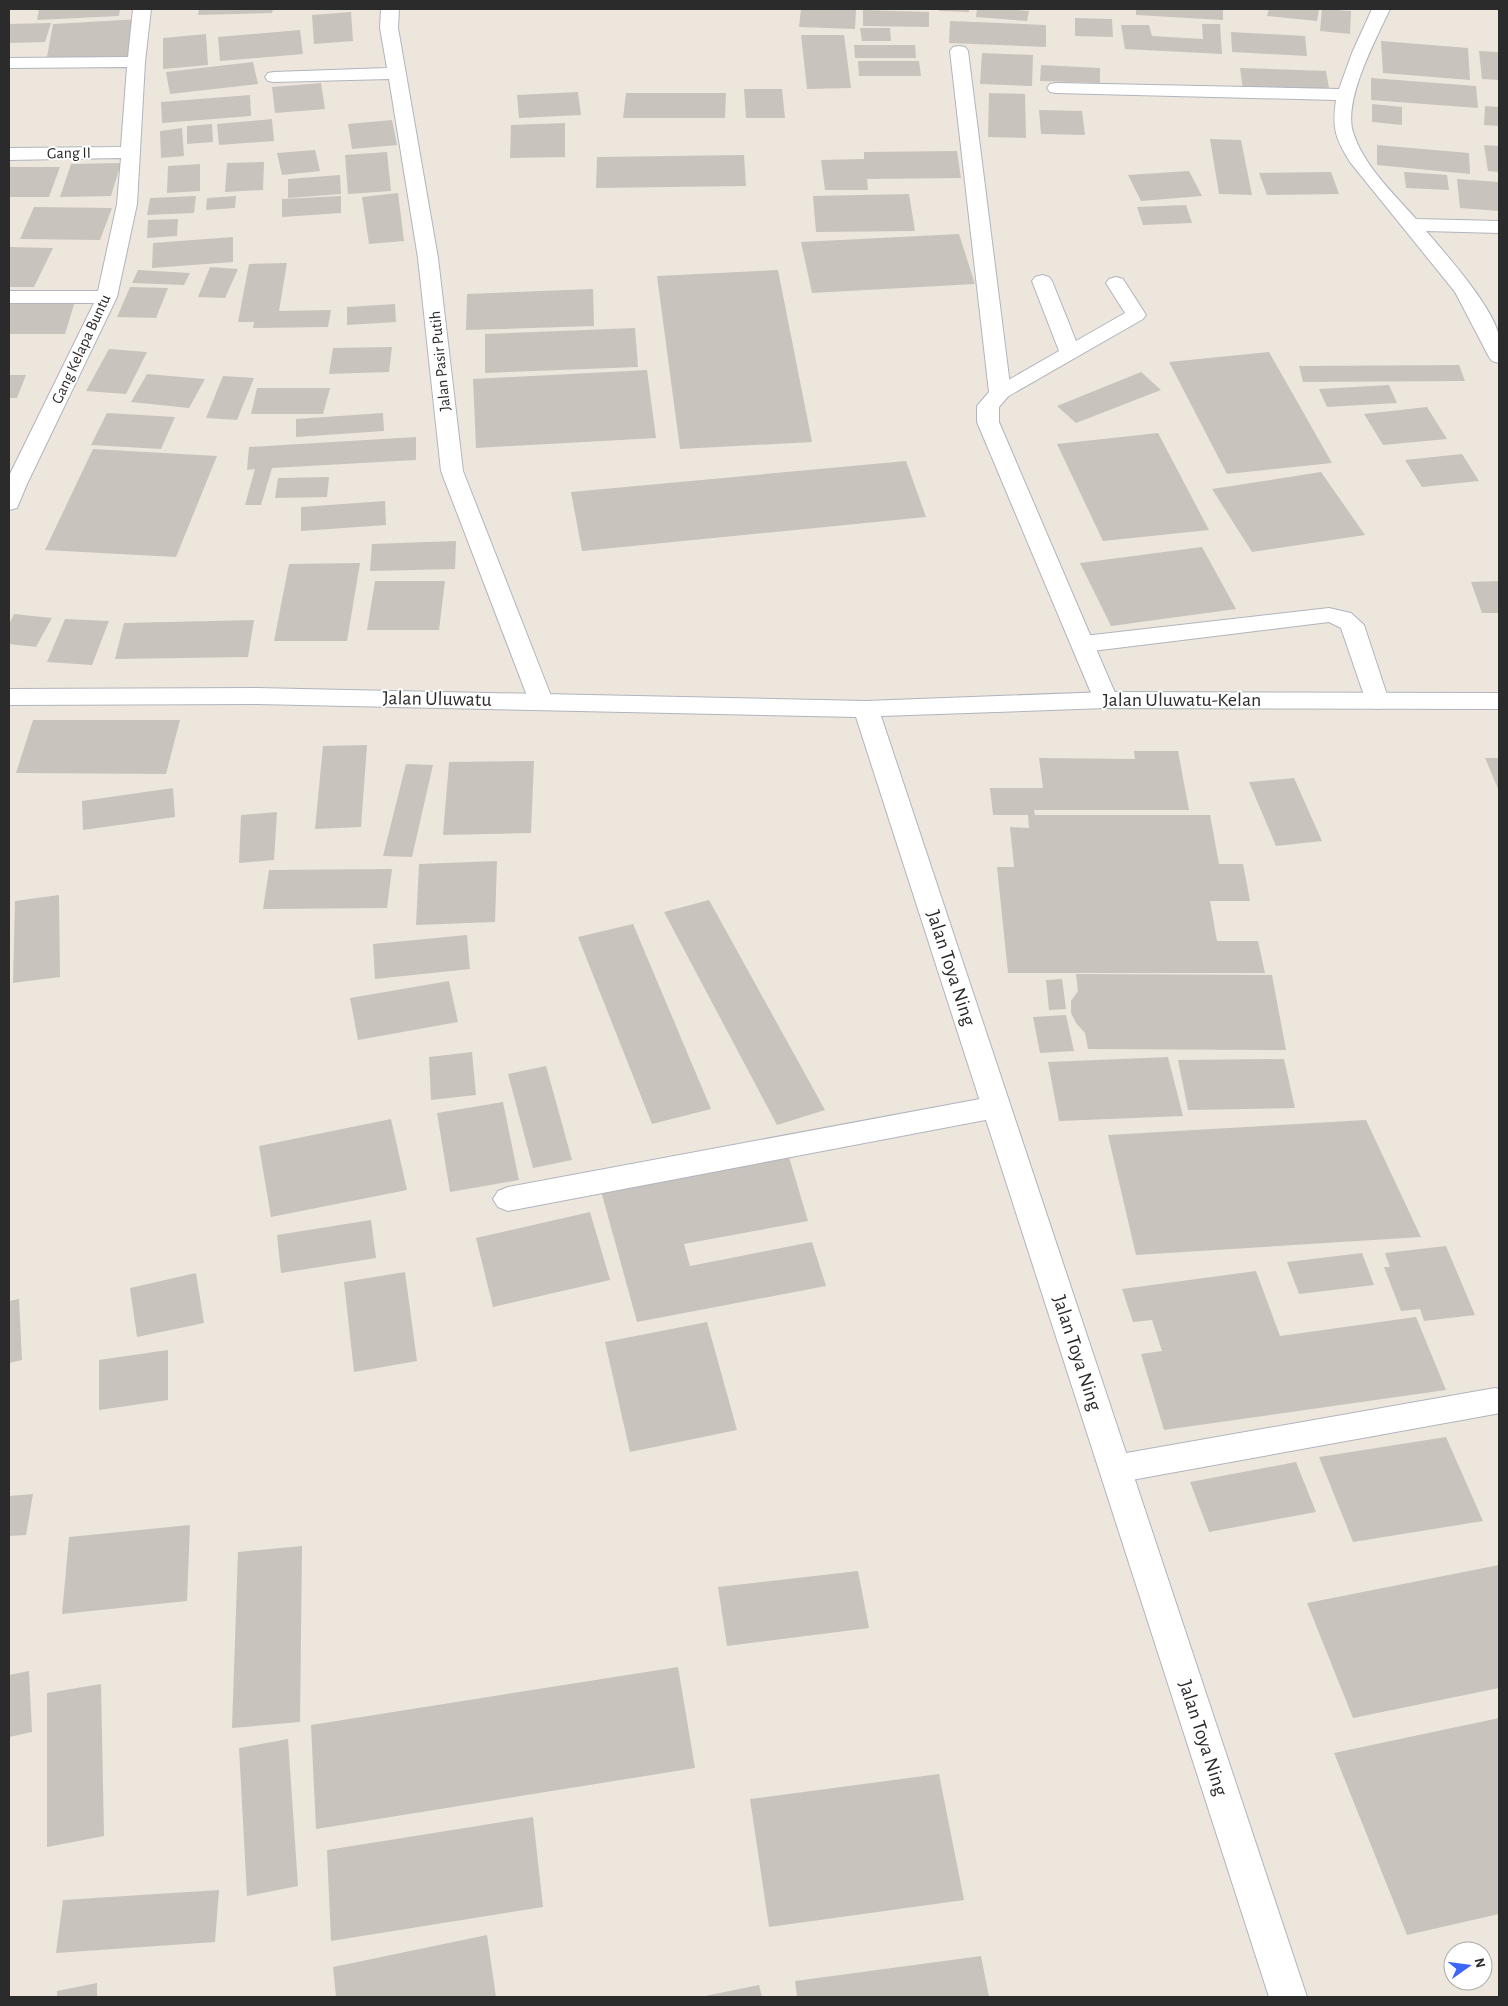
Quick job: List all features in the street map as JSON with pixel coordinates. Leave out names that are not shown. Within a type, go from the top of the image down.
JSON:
[{"type":"street","name":"Gang Kelapa Buntu","points":[[9,503],[16,484],[107,297],[126,213],[136,62],[142,9]]},
{"type":"street","name":"Jalan Pasir Putih","points":[[390,9],[389,28],[428,258],[452,471],[541,701]]},
{"type":"street","points":[[1381,9],[1344,95],[1343,130],[1350,148],[1437,254],[1472,303],[1499,357]]},
{"type":"street","points":[[960,51],[1000,393]]},
{"type":"street","points":[[9,63],[136,62]]},
{"type":"street","points":[[274,77],[397,73]]},
{"type":"street","points":[[1056,88],[1344,95]]},
{"type":"street","name":"Gang II","points":[[9,154],[130,152]]},
{"type":"street","points":[[1412,225],[1499,227]]},
{"type":"street","points":[[1042,281],[1070,352]]},
{"type":"street","points":[[1106,700],[1084,644],[988,422],[988,406],[1000,393],[1136,315],[1116,283]]},
{"type":"street","points":[[9,297],[107,297]]},
{"type":"street","points":[[1084,644],[1329,615],[1343,618],[1352,625],[1377,701]]},
{"type":"street","name":"Jalan Uluwatu","points":[[9,697],[256,696],[866,709]]},
{"type":"street","name":"Jalan Uluwatu-Kelan","points":[[866,709],[1106,700],[1499,701]]},
{"type":"street","name":"Jalan Toya Ning","points":[[866,709],[1288,1997]]},
{"type":"street","points":[[508,1199],[996,1107]]},
{"type":"street","points":[[1115,1469],[1496,1401]]},
{"type":"building","points":[[39,9],[120,9],[119,16],[37,20]]},
{"type":"building","points":[[199,9],[273,9],[272,13],[198,15]]},
{"type":"building","points":[[801,9],[856,9],[855,29],[799,27]]},
{"type":"building","points":[[939,9],[969,9],[969,12],[939,11]]},
{"type":"building","points":[[977,9],[1029,11],[1027,21],[976,17]]},
{"type":"building","points":[[1136,9],[1223,9],[1223,20],[1136,15]]},
{"type":"building","points":[[1269,9],[1319,9],[1317,21],[1267,16]]},
{"type":"building","points":[[1322,9],[1351,11],[1350,34],[1320,31]]},
{"type":"building","points":[[863,10],[929,12],[929,27],[863,26]]},
{"type":"building","points":[[351,12],[353,41],[314,44],[312,15]]},
{"type":"building","points":[[1075,18],[1112,19],[1113,37],[1075,36]]},
{"type":"building","points":[[140,19],[135,58],[46,62],[53,24]]},
{"type":"building","points":[[950,21],[1046,25],[1046,47],[949,43]]},
{"type":"building","points":[[51,23],[45,42],[9,43],[9,24]]},
{"type":"building","points":[[1202,24],[1220,24],[1222,54],[1125,49],[1121,25],[1149,25],[1152,36],[1203,39]]},
{"type":"building","points":[[860,28],[890,28],[891,41],[862,41]]},
{"type":"building","points":[[300,30],[303,54],[220,61],[218,37]]},
{"type":"building","points":[[1231,32],[1305,36],[1307,56],[1232,52]]},
{"type":"building","points":[[206,34],[208,65],[163,69],[163,38]]},
{"type":"building","points":[[801,35],[844,35],[851,88],[807,89]]},
{"type":"building","points":[[1381,41],[1468,48],[1470,80],[1383,73]]},
{"type":"building","points":[[854,45],[915,45],[916,58],[855,58]]},
{"type":"building","points":[[1479,51],[1499,52],[1499,80],[1482,79]]},
{"type":"building","points":[[982,53],[1033,55],[1032,86],[980,84]]},
{"type":"building","points":[[858,61],[919,61],[921,76],[859,76]]},
{"type":"building","points":[[253,62],[258,84],[170,94],[166,72]]},
{"type":"building","points":[[1041,65],[1100,68],[1100,83],[1040,81]]},
{"type":"building","points":[[1240,68],[1326,71],[1330,93],[1243,90]]},
{"type":"building","points":[[1371,78],[1476,86],[1478,108],[1371,100]]},
{"type":"building","points":[[321,83],[325,109],[275,113],[272,87]]},
{"type":"building","points":[[744,89],[782,89],[785,118],[746,118]]},
{"type":"building","points":[[578,92],[581,115],[519,118],[517,95]]},
{"type":"building","points":[[626,93],[726,93],[725,118],[623,118]]},
{"type":"building","points":[[989,93],[1025,94],[1026,138],[988,137]]},
{"type":"building","points":[[250,95],[251,116],[162,123],[161,102]]},
{"type":"building","points":[[1372,104],[1402,107],[1402,125],[1372,122]]},
{"type":"building","points":[[1485,106],[1499,107],[1499,126],[1484,125]]},
{"type":"building","points":[[1039,110],[1082,111],[1085,135],[1041,134]]},
{"type":"building","points":[[272,119],[274,141],[219,145],[217,124]]},
{"type":"building","points":[[392,120],[397,145],[352,149],[348,124]]},
{"type":"building","points":[[565,123],[565,157],[510,158],[511,125]]},
{"type":"building","points":[[212,124],[213,142],[187,144],[187,126]]},
{"type":"building","points":[[182,128],[184,156],[161,158],[160,131]]},
{"type":"building","points":[[1210,139],[1241,140],[1252,195],[1219,194]]},
{"type":"building","points":[[1377,145],[1469,153],[1470,174],[1377,165]]},
{"type":"building","points":[[1484,145],[1499,146],[1499,172],[1488,171]]},
{"type":"building","points":[[315,150],[320,171],[282,175],[277,153]]},
{"type":"building","points":[[957,151],[961,178],[867,179],[868,190],[825,190],[821,160],[864,159],[864,152]]},
{"type":"building","points":[[387,152],[391,191],[348,194],[345,155]]},
{"type":"building","points":[[744,155],[746,186],[596,188],[597,157]]},
{"type":"building","points":[[264,162],[263,190],[225,192],[227,163]]},
{"type":"building","points":[[121,163],[111,196],[60,197],[71,164]]},
{"type":"building","points":[[200,164],[200,191],[167,193],[168,166]]},
{"type":"building","points":[[9,167],[60,167],[49,197],[9,197]]},
{"type":"building","points":[[1189,171],[1202,196],[1141,201],[1128,175]]},
{"type":"building","points":[[1331,172],[1339,194],[1267,195],[1259,173]]},
{"type":"building","points":[[1404,172],[1447,175],[1449,190],[1406,188]]},
{"type":"building","points":[[340,175],[341,194],[288,198],[288,179]]},
{"type":"building","points":[[1457,179],[1499,182],[1499,211],[1460,208]]},
{"type":"building","points":[[398,193],[404,241],[369,244],[362,197]]},
{"type":"building","points":[[909,194],[915,231],[816,232],[813,196]]},
{"type":"building","points":[[196,196],[194,213],[147,215],[150,198]]},
{"type":"building","points":[[236,196],[235,208],[206,210],[207,198]]},
{"type":"building","points":[[341,196],[341,213],[282,217],[282,199]]},
{"type":"building","points":[[1186,205],[1192,223],[1143,225],[1137,207]]},
{"type":"building","points":[[34,207],[112,208],[100,240],[20,239]]},
{"type":"building","points":[[178,219],[177,236],[147,238],[148,220]]},
{"type":"building","points":[[959,234],[975,284],[812,293],[801,242]]},
{"type":"building","points":[[233,237],[233,262],[152,268],[153,243]]},
{"type":"building","points":[[9,247],[53,248],[34,287],[9,287]]},
{"type":"building","points":[[287,263],[279,311],[331,310],[328,327],[253,328],[254,322],[238,322],[249,264]]},
{"type":"building","points":[[210,267],[238,269],[225,298],[198,297]]},
{"type":"building","points":[[138,270],[190,273],[184,285],[132,283]]},
{"type":"building","points":[[778,270],[812,442],[680,449],[657,276]]},
{"type":"building","points":[[130,287],[168,288],[156,318],[117,317]]},
{"type":"building","points":[[593,289],[594,326],[466,330],[467,294]]},
{"type":"building","points":[[76,298],[65,334],[9,334],[9,299]]},
{"type":"building","points":[[395,304],[396,322],[347,325],[347,307]]},
{"type":"building","points":[[635,328],[638,367],[485,373],[485,334]]},
{"type":"building","points":[[392,347],[389,372],[329,374],[333,348]]},
{"type":"building","points":[[109,349],[147,352],[126,394],[86,391]]},
{"type":"building","points":[[1269,352],[1332,463],[1227,474],[1169,362]]},
{"type":"building","points":[[1459,365],[1465,381],[1303,382],[1299,366]]},
{"type":"building","points":[[647,370],[656,438],[476,448],[473,379]]},
{"type":"building","points":[[1141,372],[1161,390],[1076,423],[1057,406]]},
{"type":"building","points":[[147,374],[205,379],[189,408],[131,402]]},
{"type":"building","points":[[9,375],[26,375],[17,398],[9,398]]},
{"type":"building","points":[[223,376],[254,378],[237,420],[206,418]]},
{"type":"building","points":[[1389,385],[1397,403],[1327,407],[1319,389]]},
{"type":"building","points":[[257,388],[330,388],[323,414],[251,414]]},
{"type":"building","points":[[1427,407],[1447,439],[1383,445],[1364,414]]},
{"type":"building","points":[[107,413],[175,417],[161,449],[91,445]]},
{"type":"building","points":[[383,413],[384,431],[296,437],[296,419]]},
{"type":"building","points":[[1158,433],[1209,530],[1103,541],[1057,444]]},
{"type":"building","points":[[416,437],[416,460],[272,468],[261,505],[245,505],[255,469],[247,470],[249,447]]},
{"type":"building","points":[[93,449],[217,456],[176,557],[45,550]]},
{"type":"building","points":[[1462,454],[1479,481],[1422,487],[1405,460]]},
{"type":"building","points":[[906,461],[926,517],[582,551],[571,492]]},
{"type":"building","points":[[1321,472],[1365,535],[1252,552],[1212,489]]},
{"type":"building","points":[[329,477],[327,497],[275,498],[278,478]]},
{"type":"building","points":[[385,501],[386,525],[301,531],[301,507]]},
{"type":"building","points":[[456,541],[455,569],[370,571],[372,544]]},
{"type":"building","points":[[1202,547],[1236,609],[1111,626],[1080,563]]},
{"type":"building","points":[[360,563],[347,641],[274,641],[289,564]]},
{"type":"building","points":[[375,581],[445,581],[439,630],[367,630]]},
{"type":"building","points":[[1499,581],[1499,613],[1482,613],[1471,582]]},
{"type":"building","points":[[14,614],[52,618],[36,647],[9,644],[9,624]]},
{"type":"building","points":[[65,619],[109,621],[92,665],[47,662]]},
{"type":"building","points":[[254,620],[248,657],[115,659],[124,623]]},
{"type":"building","points":[[33,720],[180,720],[166,774],[16,773]]},
{"type":"building","points":[[367,745],[361,827],[315,829],[323,746]]},
{"type":"building","points":[[1134,751],[1178,751],[1189,810],[1034,810],[1035,815],[1210,815],[1219,864],[1243,864],[1250,901],[1210,901],[1217,941],[1258,941],[1265,973],[1008,973],[997,867],[1014,867],[1010,827],[1029,828],[1028,815],[993,815],[990,788],[1043,788],[1039,758],[1135,759]]},
{"type":"building","points":[[1485,758],[1499,758],[1499,791]]},
{"type":"building","points":[[534,761],[531,833],[443,835],[449,762]]},
{"type":"building","points":[[406,764],[433,765],[412,857],[383,856]]},
{"type":"building","points":[[1294,778],[1322,841],[1276,846],[1249,782]]},
{"type":"building","points":[[173,788],[175,817],[83,830],[82,801]]},
{"type":"building","points":[[277,812],[274,860],[239,863],[241,815]]},
{"type":"building","points":[[497,861],[495,922],[416,925],[419,864]]},
{"type":"building","points":[[392,869],[387,908],[263,909],[269,870]]},
{"type":"building","points":[[59,895],[60,977],[13,983],[15,901]]},
{"type":"building","points":[[709,900],[825,1110],[777,1125],[664,912]]},
{"type":"building","points":[[633,924],[711,1109],[652,1124],[578,937]]},
{"type":"building","points":[[467,935],[470,969],[375,979],[373,944]]},
{"type":"building","points":[[1076,974],[1272,975],[1286,1050],[1088,1049],[1085,1033],[1076,1023],[1071,1013],[1071,1001],[1078,991]]},
{"type":"building","points":[[1062,979],[1066,1009],[1049,1010],[1046,980]]},
{"type":"building","points":[[449,981],[458,1022],[358,1040],[350,998]]},
{"type":"building","points":[[1066,1015],[1074,1051],[1040,1053],[1033,1017]]},
{"type":"building","points":[[472,1052],[476,1095],[431,1100],[429,1057]]},
{"type":"building","points":[[1168,1057],[1183,1116],[1059,1121],[1048,1062]]},
{"type":"building","points":[[1284,1059],[1295,1108],[1188,1110],[1178,1060]]},
{"type":"building","points":[[546,1066],[572,1160],[533,1168],[508,1074]]},
{"type":"building","points":[[503,1102],[519,1180],[450,1192],[437,1113]]},
{"type":"building","points":[[391,1119],[407,1190],[271,1217],[259,1146]]},
{"type":"building","points":[[1366,1120],[1421,1237],[1136,1255],[1108,1135]]},
{"type":"building","points":[[789,1157],[808,1221],[684,1244],[690,1266],[812,1242],[826,1286],[637,1322],[601,1191]]},
{"type":"building","points":[[590,1212],[610,1280],[493,1307],[476,1238]]},
{"type":"building","points":[[371,1220],[376,1258],[281,1273],[277,1235]]},
{"type":"building","points":[[1446,1246],[1475,1315],[1424,1321],[1420,1309],[1401,1311],[1384,1267],[1390,1267],[1385,1253]]},
{"type":"building","points":[[1362,1253],[1374,1285],[1299,1294],[1287,1262]]},
{"type":"building","points":[[1256,1271],[1280,1336],[1416,1317],[1446,1390],[1164,1430],[1141,1354],[1162,1351],[1152,1320],[1133,1322],[1122,1289]]},
{"type":"building","points":[[405,1272],[417,1361],[354,1372],[344,1282]]},
{"type":"building","points":[[196,1273],[204,1323],[137,1337],[130,1288]]},
{"type":"building","points":[[19,1299],[22,1360],[9,1363],[9,1301]]},
{"type":"building","points":[[707,1322],[737,1430],[630,1452],[605,1342]]},
{"type":"building","points":[[168,1350],[168,1400],[99,1410],[99,1360]]},
{"type":"building","points":[[1446,1437],[1483,1521],[1353,1542],[1319,1457]]},
{"type":"building","points":[[1296,1462],[1316,1512],[1209,1532],[1190,1482]]},
{"type":"building","points":[[33,1494],[26,1535],[9,1536],[9,1496]]},
{"type":"building","points":[[190,1525],[187,1601],[62,1614],[69,1537]]},
{"type":"building","points":[[302,1546],[300,1722],[232,1728],[238,1552]]},
{"type":"building","points":[[1499,1565],[1499,1688],[1353,1718],[1307,1603]]},
{"type":"building","points":[[858,1571],[869,1628],[727,1646],[718,1587]]},
{"type":"building","points":[[678,1667],[695,1768],[316,1829],[311,1725]]},
{"type":"building","points":[[29,1671],[32,1732],[9,1737],[9,1675]]},
{"type":"building","points":[[101,1684],[104,1836],[47,1847],[47,1693]]},
{"type":"building","points":[[1499,1718],[1499,1914],[1407,1935],[1334,1753]]},
{"type":"building","points":[[288,1739],[298,1886],[247,1896],[239,1748]]},
{"type":"building","points":[[939,1774],[964,1900],[769,1927],[750,1799]]},
{"type":"building","points":[[533,1817],[543,1907],[331,1941],[327,1850]]},
{"type":"building","points":[[219,1890],[215,1942],[56,1953],[63,1900]]},
{"type":"building","points":[[487,1935],[496,1997],[336,1997],[333,1967]]},
{"type":"building","points":[[981,1956],[989,1997],[797,1997],[795,1981]]},
{"type":"building","points":[[97,1983],[97,1997],[57,1997],[57,1991]]},
{"type":"building","points":[[759,1985],[762,1997],[705,1997],[705,1996]]}]
